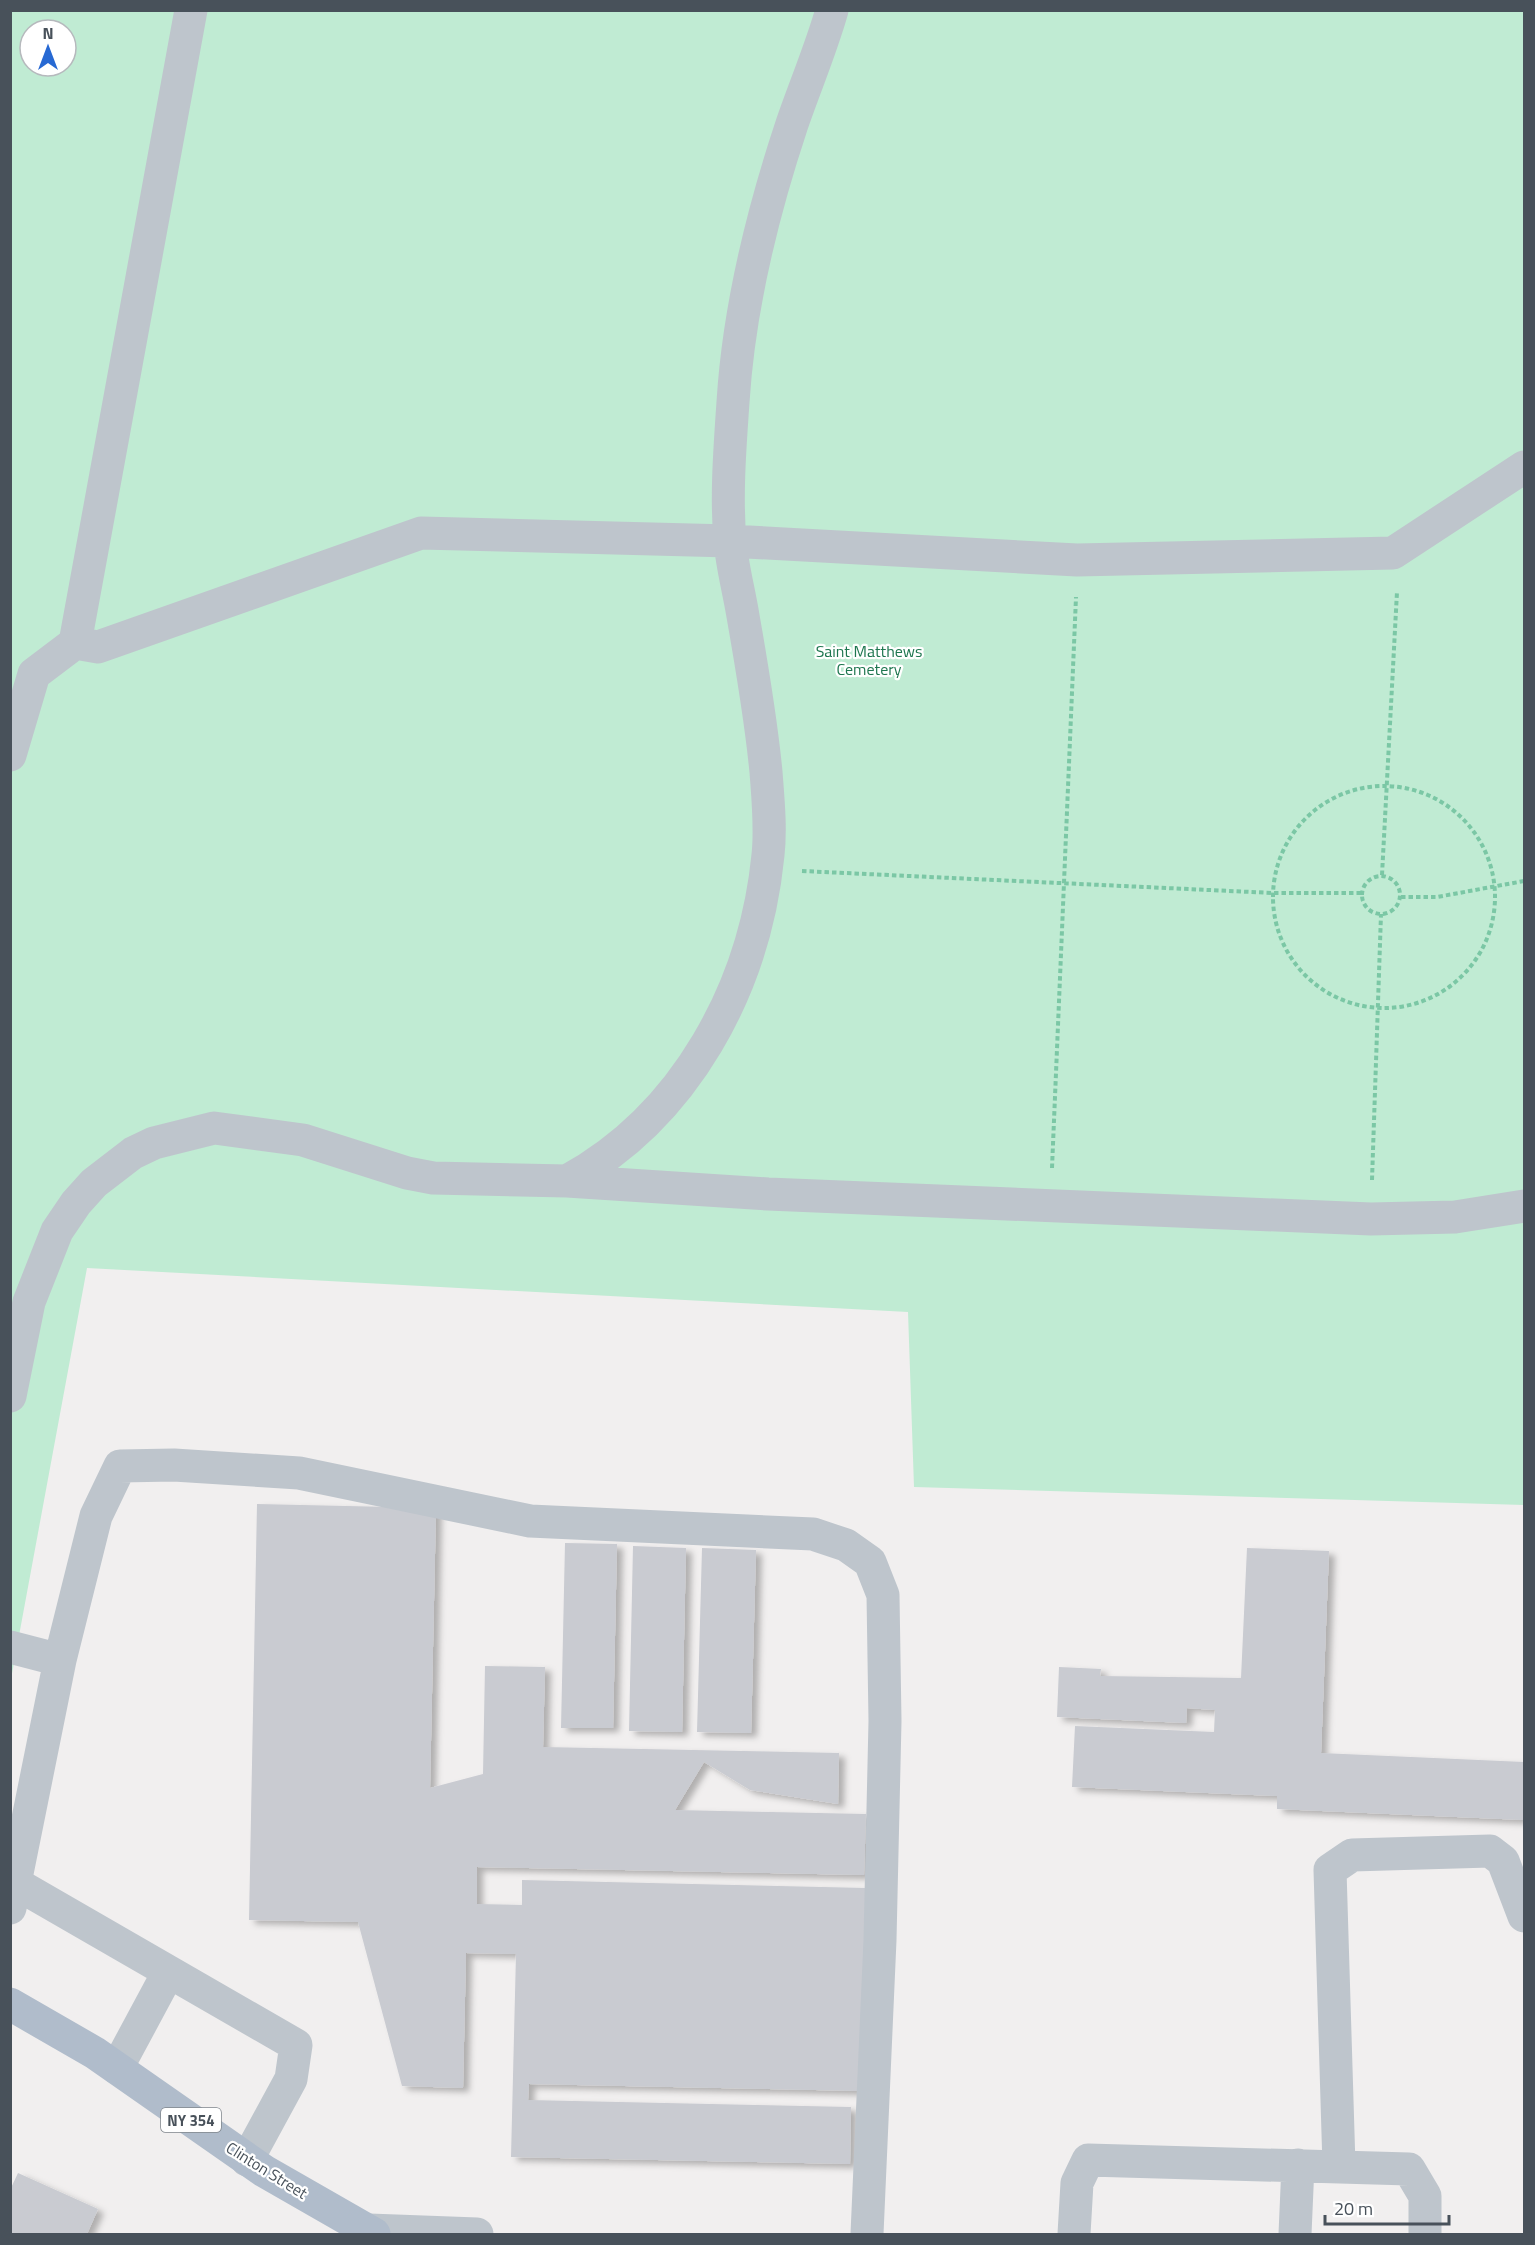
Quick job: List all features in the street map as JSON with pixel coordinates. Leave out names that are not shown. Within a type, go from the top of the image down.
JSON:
[{"type":"main road","name":"Clinton Street","points":[[10,2004],[117,2068],[247,2160],[371,2232]]},
{"type":"street","points":[[75,643],[191,10]]},
{"type":"street","points":[[567,1180],[603,1160],[656,1114],[703,1053],[722,1018],[745,961],[753,934],[766,869],[769,825],[766,771],[730,541],[734,386],[748,283],[764,212],[832,10]]},
{"type":"street","points":[[10,755],[22,669],[75,643],[98,647],[421,533],[730,541],[1077,560],[1393,553],[1524,466]]},
{"type":"street","points":[[10,1396],[29,1302],[57,1231],[94,1183],[132,1153],[154,1143],[214,1128],[303,1140],[397,1170],[433,1178],[567,1180],[693,1191],[1371,1219],[1455,1217],[1524,1206]]},
{"type":"street","points":[[247,2160],[291,2079],[296,2046],[168,1973],[13,1896],[60,1660],[96,1516],[120,1466],[174,1465],[299,1473],[530,1521],[813,1534],[846,1545],[870,1562],[883,1595],[885,1722],[880,1941],[867,2235]]},
{"type":"street","points":[[10,1647],[60,1660]]},
{"type":"street","points":[[1339,2166],[1330,1870],[1352,1855],[1490,1851],[1503,1861],[1524,1916]]},
{"type":"street","points":[[117,2068],[168,1973]]},
{"type":"street","points":[[1074,2235],[1077,2183],[1088,2160],[1409,2169],[1425,2196],[1425,2235]]},
{"type":"street","points":[[1296,2235],[1298,2165]]},
{"type":"street","points":[[371,2232],[477,2235]]},
{"type":"path","points":[[1382,875],[1398,578],[1393,553]]},
{"type":"path","points":[[1053,1206],[1077,560]]},
{"type":"path","points":[[1388,786],[1427,794],[1459,813],[1481,841],[1496,887],[1493,920],[1483,948],[1470,968],[1449,987],[1429,998],[1403,1006],[1378,1007],[1352,1003],[1323,989],[1303,972],[1287,950],[1276,922],[1273,893],[1280,858],[1291,835],[1310,815],[1333,798],[1358,788],[1388,786]]},
{"type":"path","points":[[766,869],[1273,893],[1362,893]]},
{"type":"path","points":[[1382,875],[1396,882],[1401,897],[1394,910],[1381,914],[1369,910],[1362,893],[1368,881],[1382,875]]},
{"type":"path","points":[[1401,897],[1437,897],[1524,880]]},
{"type":"path","points":[[1371,1219],[1381,914]]},
{"type":"green space","name":"Saint Matthews Cemetery","points":[[11,11],[1524,11],[1524,1505],[914,1487],[908,1312],[87,1268],[11,1679]]},
{"type":"building","points":[[257,1504],[436,1508],[430,1788],[483,1774],[485,1666],[545,1667],[543,1747],[839,1753],[838,1804],[750,1790],[704,1762],[675,1810],[866,1814],[864,1875],[477,1867],[477,1904],[522,1905],[522,1880],[866,1888],[862,2091],[529,2084],[528,2100],[851,2107],[850,2164],[511,2157],[516,1954],[466,1953],[463,2088],[402,2086],[358,1922],[249,1920]]},
{"type":"building","points":[[565,1543],[617,1544],[613,1728],[561,1728]]},
{"type":"building","points":[[633,1546],[686,1548],[682,1732],[629,1731]]},
{"type":"building","points":[[702,1548],[756,1550],[751,1733],[697,1732]]},
{"type":"building","points":[[1247,1548],[1329,1551],[1321,1753],[1524,1762],[1524,1820],[1277,1809],[1277,1796],[1072,1787],[1075,1726],[1214,1732],[1215,1710],[1187,1708],[1186,1723],[1057,1717],[1059,1667],[1101,1669],[1100,1676],[1241,1678]]},
{"type":"building","points":[[18,2173],[98,2209],[87,2234],[10,2234],[10,2190]]}]
